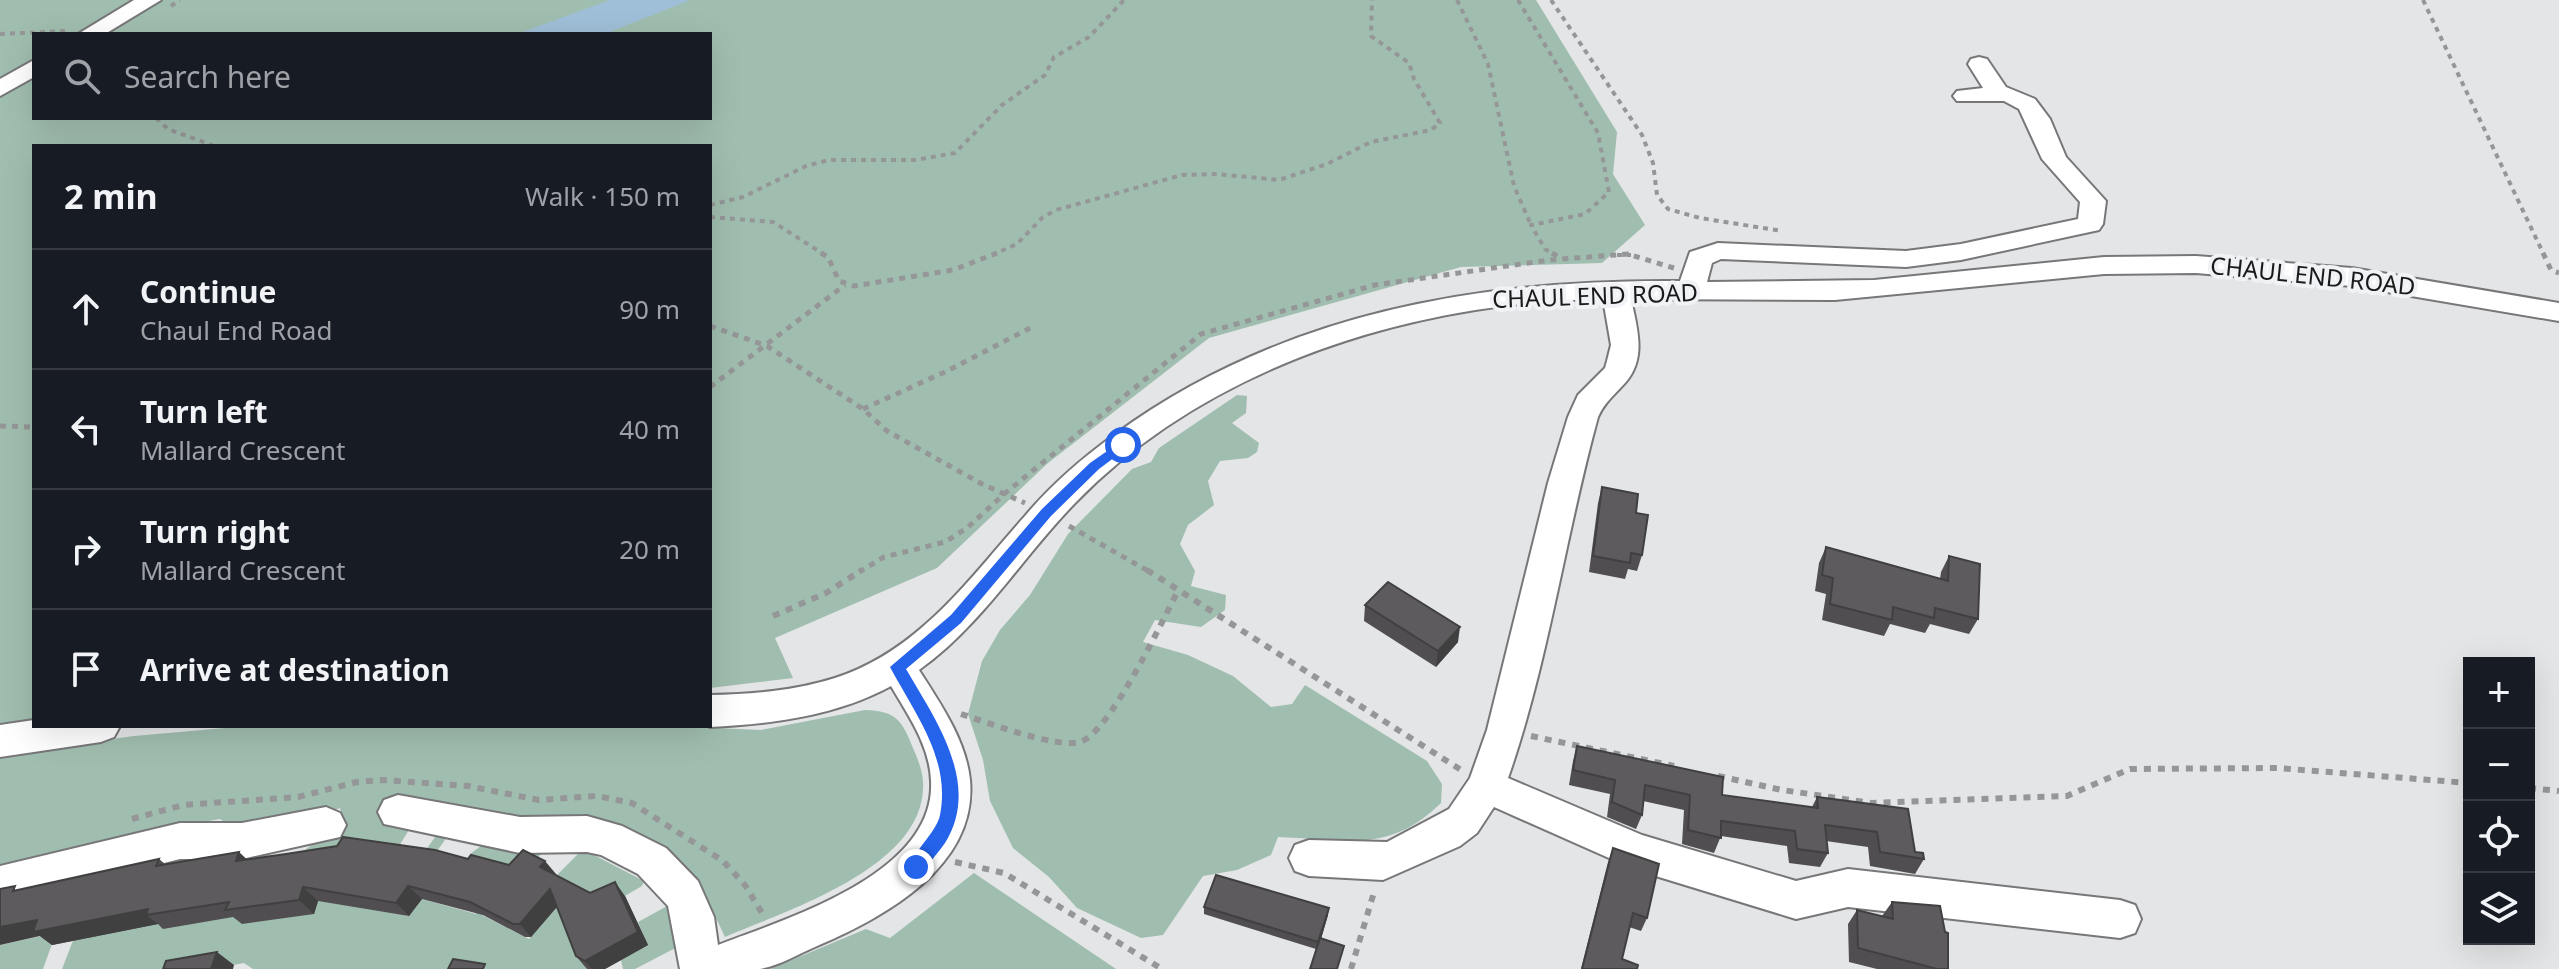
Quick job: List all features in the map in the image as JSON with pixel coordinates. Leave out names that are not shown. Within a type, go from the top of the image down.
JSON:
[{"type":"street","points":[[93,32],[150,0]]},
{"type":"street","points":[[1979,64],[1999,94]]},
{"type":"street","points":[[0,89],[32,68]]},
{"type":"street","points":[[1692,282],[1700,258],[1718,251],[1906,259],[1961,252],[2090,224],[2093,201],[2055,159],[2038,119],[2027,104],[2008,94],[1965,96]]},
{"type":"street","name":"CHAUL END ROAD","points":[[712,711],[759,709],[817,700],[849,691],[898,667],[956,619],[1046,513],[1095,466],[1151,425],[1210,389],[1309,344],[1403,315],[1509,296],[1615,291],[1692,282],[1872,289],[2099,266],[2234,264],[2368,277],[2559,312]]},
{"type":"street","points":[[1309,858],[1383,862],[1446,833],[1463,821],[1486,786],[1506,730],[1564,483],[1583,417],[1589,402],[1618,372],[1626,345],[1615,291]]},
{"type":"street","points":[[710,969],[830,919],[870,898],[916,867],[940,837],[951,800],[947,762],[923,708],[898,667]]},
{"type":"street","points":[[0,741],[88,728]]},
{"type":"street","points":[[1486,786],[1636,852],[1796,900],[1848,888],[2120,919]]},
{"type":"street","points":[[398,812],[520,835],[587,834],[608,839],[652,861],[684,894],[693,917],[701,969]]},
{"type":"street","points":[[0,885],[91,865],[169,843],[242,841],[326,825]]},
{"type":"path","points":[[712,205],[743,197],[806,166],[829,160],[915,160],[955,153],[1002,105],[1045,75],[1054,57],[1089,37],[1124,0]]},
{"type":"path","points":[[712,217],[755,218],[787,228],[828,257],[839,281],[845,285],[862,285],[953,270],[1017,244],[1043,217],[1056,210],[1160,180],[1202,173],[1279,180],[1327,164],[1371,142],[1437,127],[1440,123],[1437,115],[1414,83],[1409,63],[1371,36],[1372,0]]},
{"type":"path","points":[[1457,0],[1488,64],[1514,186],[1545,249],[1563,259]]},
{"type":"path","points":[[1518,0],[1598,133],[1609,192],[1585,214],[1531,225]]},
{"type":"path","points":[[1551,0],[1642,135],[1653,163],[1657,195],[1668,209],[1700,218],[1788,232]]},
{"type":"path","points":[[2423,0],[2551,270],[2559,273]]},
{"type":"path","points":[[158,120],[168,129],[209,144]]},
{"type":"path","points":[[1502,268],[1628,254],[1692,282]]},
{"type":"path","points":[[712,386],[845,285]]},
{"type":"path","points":[[712,327],[767,346],[863,409],[887,431],[1012,498]]},
{"type":"path","points":[[863,409],[947,371],[1030,328]]},
{"type":"path","points":[[0,426],[32,427]]},
{"type":"path","points":[[1073,528],[1179,589],[1486,786]]},
{"type":"path","points":[[955,712],[1042,737],[1077,743],[1090,739],[1113,710],[1179,589]]},
{"type":"path","points":[[1506,730],[1690,770]]},
{"type":"path","points":[[1706,773],[1782,790],[1872,803],[2067,796],[2130,769],[2277,768],[2463,783]]},
{"type":"path","points":[[2535,789],[2559,791]]},
{"type":"path","points":[[948,860],[1004,873],[1162,969]]},
{"type":"path","points":[[1351,969],[1383,862]]},
{"type":"green space","points":[[0,0],[1536,0],[1617,132],[1613,174],[1645,225],[1602,263],[1461,267],[1209,338],[1048,463],[937,568],[775,638],[793,678],[712,688],[712,144],[32,144],[32,720],[0,724]]},
{"type":"green space","points":[[1237,395],[1247,396],[1246,413],[1232,423],[1259,443],[1257,452],[1248,458],[1220,461],[1208,481],[1214,505],[1188,525],[1180,544],[1195,571],[1191,586],[1226,595],[1225,610],[1201,627],[1155,620],[1143,642],[1188,655],[1233,676],[1271,707],[1292,704],[1305,685],[1427,761],[1442,784],[1441,803],[1403,831],[1384,837],[1345,841],[1278,837],[1271,855],[1237,870],[1203,876],[1163,935],[1141,938],[1077,908],[1049,877],[1013,848],[990,801],[983,760],[968,714],[982,661],[1000,630],[1030,595],[1068,534],[1132,469],[1151,462],[1159,448]]},
{"type":"green space","points":[[865,710],[884,712],[901,724],[909,738],[919,763],[923,789],[916,817],[899,842],[875,864],[813,900],[725,937],[704,893],[686,869],[639,835],[610,822],[593,819],[547,825],[391,803],[379,819],[409,824],[409,830],[384,870],[410,873],[437,834],[447,837],[394,912],[409,916],[422,899],[476,914],[460,868],[470,854],[485,843],[543,852],[482,915],[529,939],[570,892],[551,881],[578,854],[590,853],[644,881],[642,886],[611,904],[587,969],[253,969],[244,963],[212,969],[62,969],[74,938],[153,859],[193,856],[181,890],[227,861],[272,847],[259,886],[344,823],[340,808],[296,824],[238,831],[220,819],[164,829],[0,869],[0,754],[134,736],[225,728],[761,730]]},
{"type":"green space","points":[[974,873],[1116,969],[770,969],[866,929],[890,938]]},
{"type":"green space","points":[[669,905],[685,943],[635,969],[623,969],[621,960],[647,945],[638,922]]},
{"type":"green space","points":[[56,933],[43,969],[0,969],[0,945]]},
{"type":"water","points":[[610,0],[690,0],[610,32],[522,32]]},
{"type":"building","points":[[1602,487],[1638,494],[1636,513],[1648,515],[1642,555],[1631,553],[1630,563],[1593,556]]},
{"type":"building","points":[[1826,547],[1948,581],[1949,556],[1980,564],[1978,619],[1935,608],[1934,618],[1893,607],[1892,620],[1830,604],[1833,578],[1822,575]]},
{"type":"building","points":[[1388,582],[1460,627],[1438,651],[1365,605]]},
{"type":"building","points":[[1577,746],[1723,777],[1722,795],[1818,808],[1817,797],[1908,809],[1915,852],[1923,853],[1924,859],[1880,852],[1877,832],[1825,825],[1828,853],[1797,849],[1795,831],[1721,821],[1721,838],[1688,830],[1690,795],[1645,785],[1642,815],[1612,802],[1615,780],[1573,770]]},
{"type":"building","points":[[343,837],[435,850],[468,859],[471,855],[509,865],[523,850],[545,861],[540,867],[590,893],[615,882],[638,932],[585,961],[576,956],[550,889],[520,924],[513,924],[470,902],[408,886],[396,903],[303,887],[299,900],[225,910],[229,902],[146,915],[148,909],[33,932],[37,920],[0,927],[0,889],[15,886],[13,891],[159,859],[156,866],[239,852],[236,861],[286,854],[337,846]]},
{"type":"building","points":[[1613,848],[1659,864],[1647,918],[1633,913],[1622,959],[1638,965],[1637,969],[1582,969]]},
{"type":"building","points":[[1216,875],[1329,908],[1318,942],[1204,907]]},
{"type":"building","points":[[1892,902],[1940,906],[1945,932],[1948,933],[1948,969],[1937,969],[1858,948],[1857,910],[1893,919]]},
{"type":"building","points":[[1320,938],[1344,946],[1337,969],[1310,969]]},
{"type":"building","points":[[217,952],[211,969],[163,969],[166,961]]},
{"type":"building","points":[[453,959],[485,964],[483,969],[448,969]]},
{"type":"route","points":[[916,867],[940,837],[948,818],[951,783],[938,738],[898,667],[956,619],[1068,490],[1123,445]]}]
